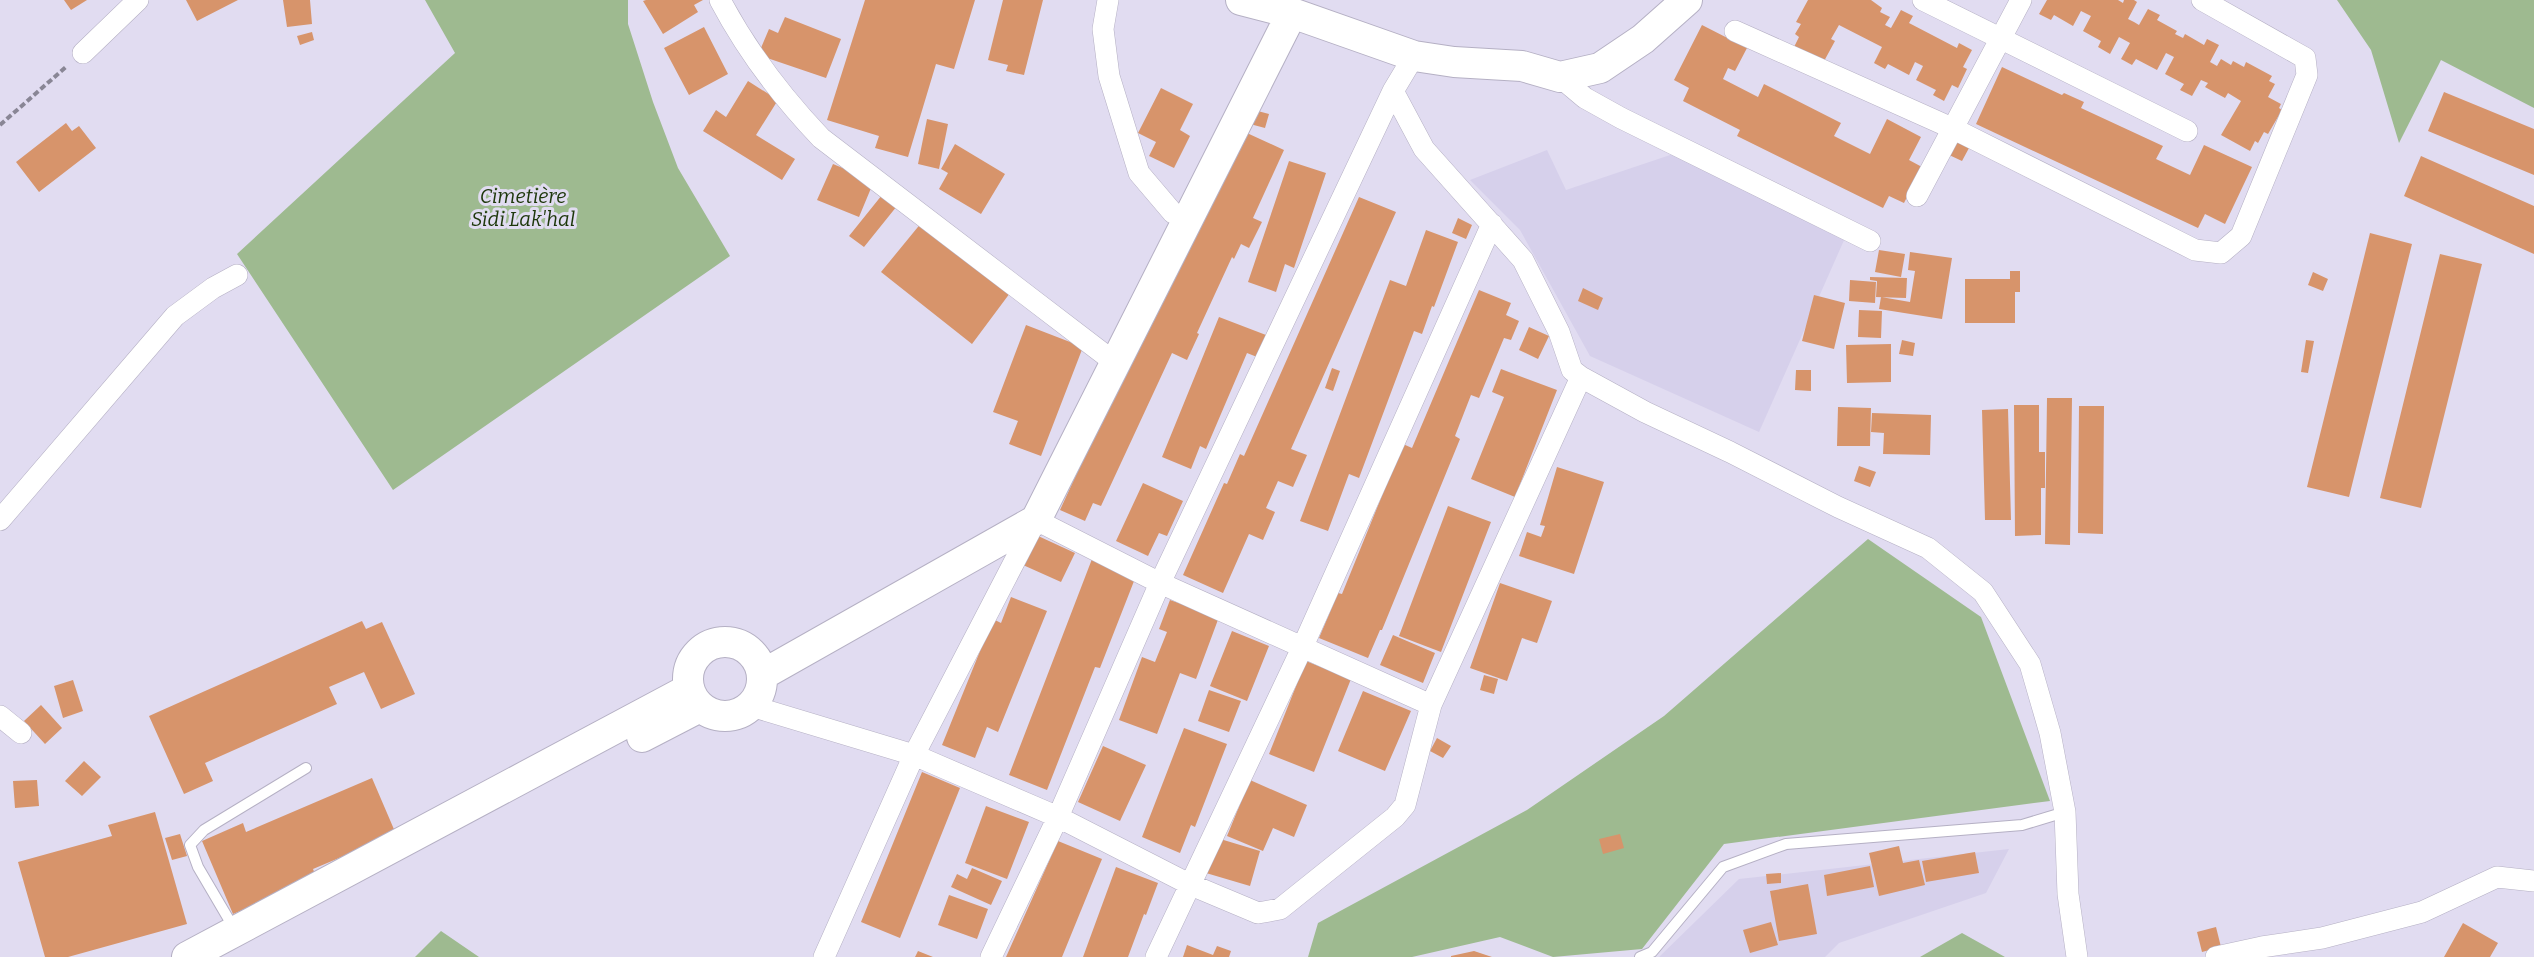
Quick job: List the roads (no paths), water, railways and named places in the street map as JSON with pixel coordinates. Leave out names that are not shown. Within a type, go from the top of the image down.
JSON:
[{"type":"main road","points":[[1241,0],[1282,10],[1414,56],[1454,62],[1522,66],[1560,77],[1600,68],[1643,39],[1686,0]]},
{"type":"main road","points":[[758,666],[996,529],[1029,507],[1106,355],[1173,213],[1282,10]]},
{"type":"main road","points":[[758,666],[1036,520],[1282,10]]},
{"type":"main road","points":[[725,642],[741,646],[758,666],[760,692],[751,706],[735,715],[717,716],[695,698],[688,672],[695,657],[708,646],[725,642]]},
{"type":"main road","points":[[187,957],[230,944],[695,698]]},
{"type":"street","points":[[83,53],[138,0]]},
{"type":"street","points":[[720,0],[740,38],[791,107],[821,138],[1106,355]]},
{"type":"street","points":[[1108,0],[1103,29],[1109,76],[1139,173],[1173,213]]},
{"type":"street","points":[[1923,0],[2187,131]]},
{"type":"street","points":[[1917,196],[2021,0]]},
{"type":"street","points":[[1735,31],[1954,129],[2195,250],[2221,253],[2241,236],[2307,75],[2305,58],[2202,0]]},
{"type":"street","points":[[991,957],[1058,817],[1160,583],[1393,91],[1414,56]]},
{"type":"street","points":[[1560,77],[1586,98],[1621,118],[1870,241]]},
{"type":"street","points":[[1393,91],[1424,149],[1456,188],[1492,224],[1522,260],[1560,332],[1572,370],[1645,412],[1838,507],[1928,548],[1983,592],[2030,664],[2050,733],[2065,812],[2067,894],[2077,957]]},
{"type":"street","points":[[1156,957],[1304,646],[1492,224]]},
{"type":"street","points":[[0,520],[175,316],[213,288],[237,275]]},
{"type":"street","points":[[751,706],[914,755],[1058,817],[1189,884],[1258,913],[1280,909],[1395,817],[1405,805],[1431,705],[1581,377]]},
{"type":"street","points":[[824,957],[914,755],[1036,520],[1160,583],[1431,705]]},
{"type":"street","points":[[0,716],[21,733]]},
{"type":"street","points":[[2216,957],[2322,938],[2422,912],[2497,877],[2534,881]]},
{"type":"lane","points":[[230,944],[190,845],[204,830],[306,768]]},
{"type":"lane","points":[[1640,957],[1652,952],[1723,867],[1786,844],[2022,825],[2065,812]]},
{"type":"park label","name":"Cimetière Sidi Lak'hal","points":[[523,208]]}]
